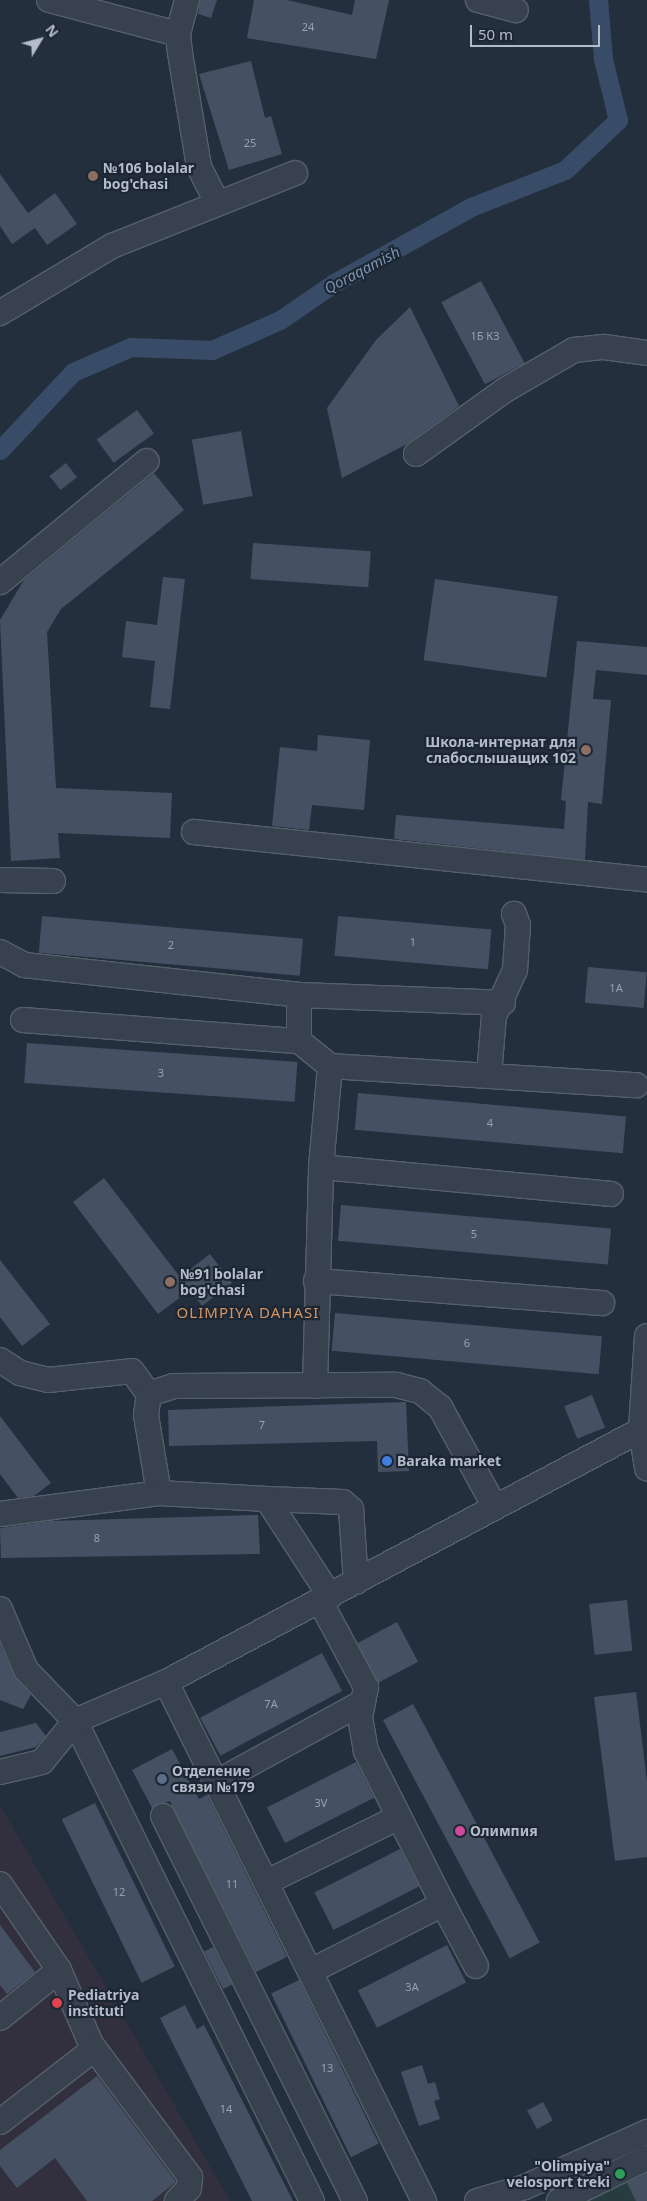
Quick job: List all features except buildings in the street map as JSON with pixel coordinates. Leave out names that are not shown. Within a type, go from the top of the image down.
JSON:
[{"type":"street","points":[[49,0],[178,34]]},
{"type":"street","points":[[187,0],[178,34],[198,167],[217,202]]},
{"type":"street","points":[[478,0],[516,10]]},
{"type":"street","points":[[0,313],[112,246],[217,202],[295,173]]},
{"type":"street","points":[[416,454],[505,390],[574,350],[604,347],[647,353]]},
{"type":"street","points":[[0,582],[147,461]]},
{"type":"street","points":[[194,832],[647,880]]},
{"type":"street","points":[[0,880],[53,881]]},
{"type":"street","points":[[489,1075],[491,1032],[515,970],[518,926],[514,914]]},
{"type":"street","points":[[0,952],[24,966],[298,994],[503,1003]]},
{"type":"street","points":[[298,994],[299,1041]]},
{"type":"street","points":[[23,1020],[299,1041],[330,1066],[636,1085]]},
{"type":"street","points":[[315,1386],[316,1280],[321,1167],[330,1066]]},
{"type":"street","points":[[321,1167],[611,1194]]},
{"type":"street","points":[[316,1280],[602,1303]]},
{"type":"street","points":[[646,1346],[642,1430],[647,1468]]},
{"type":"street","points":[[0,1360],[20,1373],[48,1380],[132,1371],[149,1394],[146,1415],[159,1493]]},
{"type":"street","points":[[149,1394],[174,1386],[396,1385],[420,1391],[440,1407],[495,1507]]},
{"type":"street","points":[[0,1772],[42,1762],[75,1721],[166,1682],[642,1430]]},
{"type":"street","points":[[0,1514],[159,1493],[343,1502],[351,1509],[356,1582]]},
{"type":"street","points":[[266,1499],[325,1598],[366,1687],[360,1717],[366,1751],[476,1966]]},
{"type":"street","points":[[0,1609],[26,1670],[75,1721],[312,2201]]},
{"type":"street","points":[[166,1682],[311,1970],[424,2201]]},
{"type":"street","points":[[217,1782],[363,1702]]},
{"type":"street","points":[[163,1816],[355,2201]]},
{"type":"street","points":[[267,1882],[399,1817]]},
{"type":"street","points":[[0,1884],[59,1970],[94,2049],[190,2177],[189,2188],[178,2201]]},
{"type":"street","points":[[311,1970],[443,1904]]},
{"type":"street","points":[[0,2018],[59,1970]]},
{"type":"street","points":[[0,2122],[94,2049]]},
{"type":"street","points":[[477,2201],[524,2187],[647,2132]]},
{"type":"street","points":[[559,2201],[647,2158]]},
{"type":"shaded area","name":"Pediatriya instituti","points":[[0,1805],[230,2201],[0,2201]]},
{"type":"green space","name":"\"Olimpiya\" velosport treki","points":[[647,2147],[647,2201],[540,2201]]},
{"type":"waterway","name":"Qoraqamish","points":[[0,450],[73,372],[131,347],[212,350],[280,320],[334,283],[471,207],[565,170],[618,120],[603,59],[598,0]]},
{"type":"place","name":"№106 bolalar bog'chasi","points":[[93,176]]},
{"type":"place","name":"Школа-интернат для слабослышащих 102","points":[[586,750]]},
{"type":"place","name":"№91 bolalar bog'chasi","points":[[170,1282]]},
{"type":"place","name":"Baraka market","points":[[387,1461]]},
{"type":"place","name":"Отделение связи №179","points":[[162,1779]]},
{"type":"place","name":"Олимпия","points":[[460,1831]]},
{"type":"place","name":"Pediatriya instituti","points":[[57,2003]]},
{"type":"place","name":"\"Olimpiya\" velosport treki","points":[[620,2174]]},
{"type":"district","name":"OLIMPIYA DAHASI","points":[[248,1313]]}]
